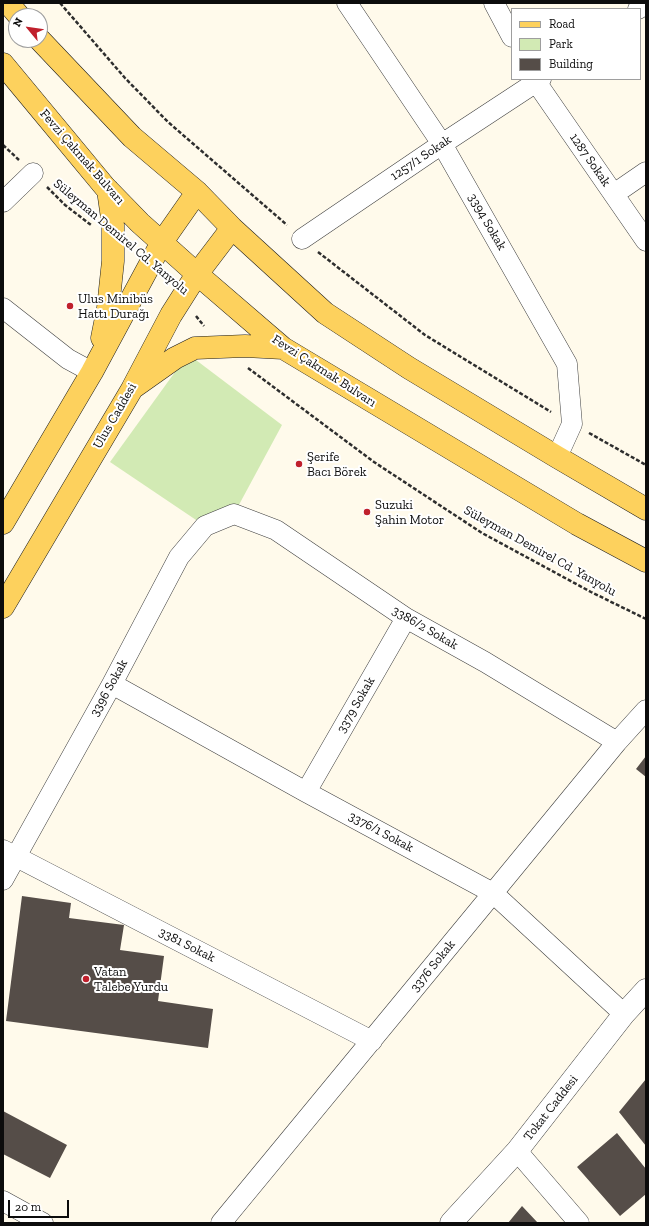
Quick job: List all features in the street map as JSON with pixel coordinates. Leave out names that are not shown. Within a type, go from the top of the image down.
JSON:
[{"type":"main road","points":[[48,48],[132,137],[197,192],[232,228],[325,313],[409,368],[646,509]]},
{"type":"main road","name":"Fevzi Çakmak Bulvarı","points":[[3,64],[108,190],[140,223],[283,348],[577,524],[646,561]]},
{"type":"main road","points":[[95,366],[108,308],[113,261],[113,225],[108,190]]},
{"type":"main road","points":[[3,523],[95,366],[162,242],[197,192]]},
{"type":"main road","name":"Ulus Caddesi","points":[[3,607],[132,389],[181,298],[197,274],[232,228]]},
{"type":"main road","points":[[132,389],[175,358],[195,348],[245,346],[283,348]]},
{"type":"street","name":"3394 Sokak","points":[[348,3],[442,144],[567,364],[572,424],[557,457]]},
{"type":"street","points":[[494,3],[511,35]]},
{"type":"street","name":"1257/1 Sokak","points":[[302,238],[537,80]]},
{"type":"street","name":"1287 Sokak","points":[[537,80],[646,241]]},
{"type":"street","points":[[614,194],[646,172]]},
{"type":"street","points":[[3,202],[33,173]]},
{"type":"street","points":[[3,308],[68,359],[95,366]]},
{"type":"street","name":"3386/2 Sokak","points":[[234,514],[276,530],[406,618],[485,662],[617,742]]},
{"type":"street","name":"3396 Sokak","points":[[3,880],[9,853],[112,684],[179,557],[205,526],[234,514]]},
{"type":"street","name":"3379 Sokak","points":[[306,792],[406,618]]},
{"type":"street","name":"3376/1 Sokak","points":[[112,684],[306,792],[494,893],[624,1014]]},
{"type":"street","name":"3376 Sokak","points":[[221,1223],[617,742],[646,710]]},
{"type":"street","name":"3381 Sokak","points":[[9,853],[372,1041]]},
{"type":"street","name":"Tokat Caddesi","points":[[451,1223],[517,1151],[624,1014],[646,990]]},
{"type":"street","points":[[517,1151],[579,1223]]},
{"type":"street","points":[[3,1201],[43,1223]]},
{"type":"path","points":[[60,3],[125,78],[168,122],[302,238],[425,335],[572,424],[646,465]]},
{"type":"path","name":"Süleyman Demirel Cd. Yanyolu","points":[[3,145],[65,205],[113,242]]},
{"type":"path","name":"Süleyman Demirel Cd. Yanyolu","points":[[181,298],[215,338],[246,366],[374,462],[482,534],[591,592],[646,619]]},
{"type":"green space","points":[[188,354],[282,425],[234,514],[205,526],[110,462]]},
{"type":"building","points":[[646,756],[646,777],[636,769]]},
{"type":"building","name":"Vatan Talebe Yurdu","points":[[22,896],[71,903],[69,918],[124,925],[120,950],[164,956],[158,1001],[213,1009],[208,1048],[6,1021]]},
{"type":"building","points":[[646,1079],[646,1146],[619,1112]]},
{"type":"building","points":[[3,1111],[67,1145],[50,1178],[3,1154]]},
{"type":"building","points":[[617,1133],[646,1169],[646,1194],[620,1216],[577,1167]]},
{"type":"building","points":[[522,1206],[538,1223],[508,1223]]},
{"type":"place","name":"Ulus Minibüs Hattı Durağı","points":[[70,306]]},
{"type":"place","name":"Şerife Bacı Börek","points":[[299,464]]},
{"type":"place","name":"Suzuki Şahin Motor","points":[[367,512]]},
{"type":"place","name":"Vatan Talebe Yurdu","points":[[86,979]]}]
